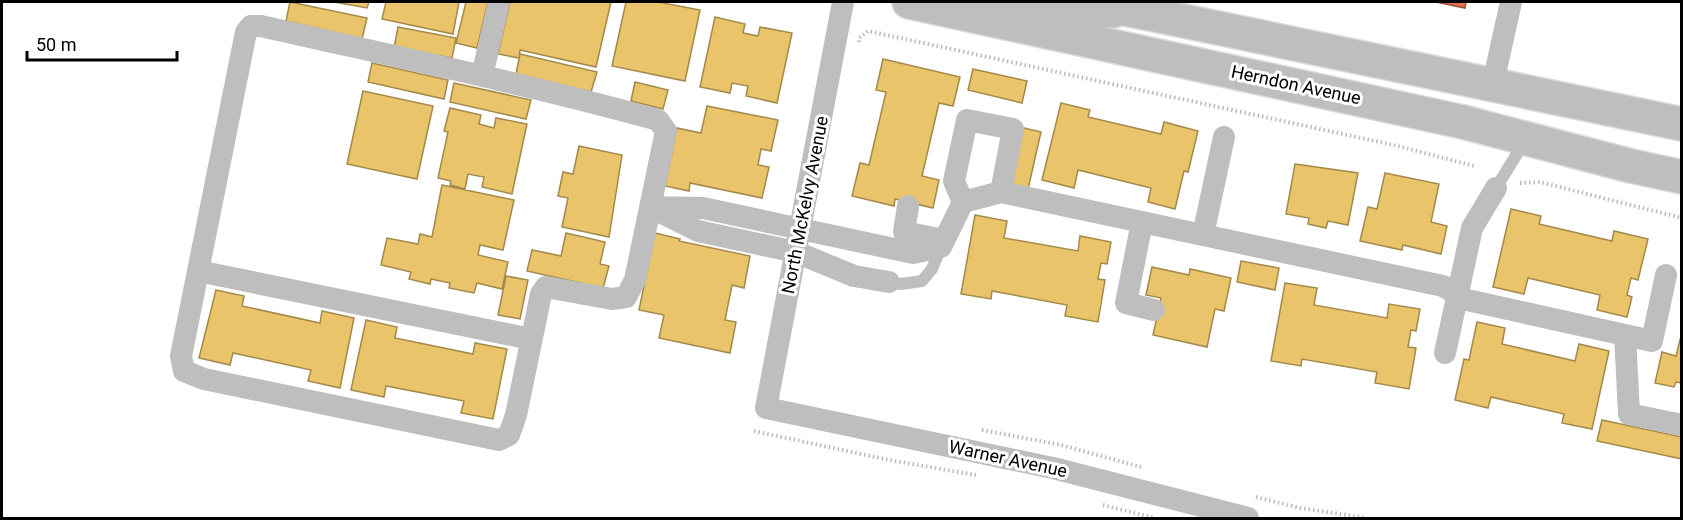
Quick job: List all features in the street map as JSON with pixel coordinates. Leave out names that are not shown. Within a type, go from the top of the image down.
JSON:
[{"type":"main road","name":"Herndon Avenue","points":[[909,2],[1392,106],[1682,177]]},
{"type":"main road","points":[[1009,2],[1145,13]]},
{"type":"main road","points":[[1092,2],[1682,124]]},
{"type":"street","points":[[482,76],[499,2]]},
{"type":"street","name":"North McKelvy Avenue","points":[[766,408],[843,2]]},
{"type":"street","points":[[1493,84],[1511,2]]},
{"type":"street","points":[[251,26],[261,26],[482,76],[658,120],[666,131],[650,207],[635,280],[626,297],[612,299],[546,287],[541,294],[513,425],[509,435],[499,440],[204,380],[184,371],[181,356],[246,32],[251,26]]},
{"type":"street","points":[[963,202],[954,181],[967,120],[1012,129],[1001,192]]},
{"type":"street","points":[[1203,235],[1224,137]]},
{"type":"street","points":[[1444,353],[1472,228],[1496,189]]},
{"type":"street","points":[[650,207],[704,208],[913,253],[942,244],[963,202],[1001,192],[1443,286],[1467,300],[1652,341],[1666,275]]},
{"type":"street","points":[[909,206],[904,232],[942,244]]},
{"type":"street","points":[[650,207],[698,231],[795,252],[854,276],[889,282]]},
{"type":"street","points":[[1142,222],[1126,303],[1154,310]]},
{"type":"street","points":[[198,271],[531,339]]},
{"type":"street","points":[[1625,335],[1629,414],[1682,424]]},
{"type":"street","name":"Warner Avenue","points":[[766,408],[1053,468],[1248,519]]},
{"type":"lane","points":[[1496,189],[1526,139]]},
{"type":"lane","points":[[889,282],[901,284],[922,281],[932,268],[942,244]]},
{"type":"path","points":[[857,49],[859,38],[868,31],[1398,146],[1474,166]]},
{"type":"path","points":[[1520,183],[1540,182],[1682,219]]},
{"type":"path","points":[[754,431],[890,460],[981,476]]},
{"type":"path","points":[[1101,504],[1155,519]]},
{"type":"building: Homes","points":[[290,2],[367,18],[362,39],[286,21]]},
{"type":"building: Homes","points":[[334,2],[369,2],[367,8]]},
{"type":"building: Homes","points":[[386,2],[459,2],[453,34],[382,19]]},
{"type":"building: Homes","points":[[466,2],[488,2],[477,48],[456,43]]},
{"type":"building: Homes","points":[[510,2],[611,2],[596,67],[520,50],[519,58],[498,54]]},
{"type":"building: Homes","points":[[626,2],[658,2],[700,10],[685,81],[612,66]]},
{"type":"building: Homes","points":[[715,17],[745,24],[743,33],[758,36],[760,27],[792,33],[777,103],[746,96],[748,86],[732,83],[730,93],[700,87]]},
{"type":"building: Homes","points":[[398,27],[456,38],[452,58],[394,48]]},
{"type":"building: Homes","points":[[520,54],[597,72],[591,92],[516,74]]},
{"type":"building: Homes","points":[[883,59],[960,77],[953,106],[939,103],[922,176],[939,180],[933,208],[895,199],[894,206],[852,196],[860,163],[869,165],[886,92],[876,90]]},
{"type":"building: Homes","points":[[372,63],[448,80],[444,99],[368,82]]},
{"type":"building: Homes","points":[[973,69],[1027,81],[1022,103],[968,90]]},
{"type":"building: Homes","points":[[635,82],[668,90],[663,109],[631,101]]},
{"type":"building: Homes","points":[[454,83],[531,100],[526,119],[450,102]]},
{"type":"building: Homes","points":[[363,91],[433,106],[417,179],[347,164]]},
{"type":"building: Homes","points":[[1061,103],[1090,110],[1088,117],[1161,134],[1164,122],[1198,131],[1188,172],[1184,171],[1175,209],[1148,202],[1151,188],[1078,170],[1074,188],[1042,180]]},
{"type":"building: Homes","points":[[707,106],[778,120],[771,151],[761,149],[758,165],[769,167],[762,198],[690,183],[689,191],[665,186],[677,128],[701,133]]},
{"type":"building: Homes","points":[[450,108],[481,115],[479,124],[494,128],[496,118],[527,124],[512,194],[482,187],[484,177],[468,174],[465,189],[450,185],[451,181],[438,178],[448,132],[444,131]]},
{"type":"building: Homes","points":[[1020,127],[1041,132],[1028,189],[1007,184]]},
{"type":"building: Homes","points":[[579,146],[622,155],[609,237],[562,227],[568,198],[558,196],[563,172],[573,174]]},
{"type":"building: Homes","points":[[1295,164],[1358,173],[1348,225],[1328,221],[1326,228],[1308,224],[1309,218],[1286,214]]},
{"type":"building: Homes","points":[[1385,173],[1439,184],[1431,222],[1447,226],[1441,254],[1403,245],[1402,250],[1360,241],[1368,207],[1377,209]]},
{"type":"building: Homes","points":[[442,185],[514,200],[503,250],[480,245],[478,255],[508,262],[502,289],[477,283],[474,293],[449,288],[450,283],[431,279],[430,284],[409,279],[411,272],[381,265],[387,238],[418,244],[420,234],[432,237]]},
{"type":"building: Homes","points":[[1511,209],[1541,216],[1539,224],[1612,241],[1614,231],[1648,239],[1638,280],[1631,278],[1627,295],[1632,297],[1627,317],[1597,310],[1600,295],[1528,278],[1524,294],[1493,287]]},
{"type":"building: Homes","points":[[975,215],[1007,221],[1004,238],[1078,251],[1080,236],[1111,242],[1107,264],[1101,263],[1098,279],[1105,280],[1098,322],[1065,316],[1067,305],[992,291],[991,299],[961,294]]},
{"type":"building: Homes","points":[[566,233],[605,242],[600,264],[609,266],[603,288],[527,271],[532,250],[561,256]]},
{"type":"building: Homes","points":[[655,233],[680,239],[679,241],[750,256],[744,288],[732,285],[725,320],[736,322],[730,353],[659,338],[664,315],[639,310]]},
{"type":"building: Homes","points":[[1241,261],[1279,268],[1275,290],[1237,282]]},
{"type":"building: Homes","points":[[1152,267],[1189,275],[1190,269],[1231,278],[1224,311],[1215,309],[1207,347],[1153,335],[1161,298],[1146,295]]},
{"type":"building: Homes","points":[[506,276],[528,280],[520,319],[498,315]]},
{"type":"building: Homes","points":[[1285,283],[1317,288],[1314,305],[1387,318],[1389,304],[1420,309],[1416,331],[1411,330],[1408,347],[1416,348],[1409,389],[1375,383],[1377,372],[1302,359],[1301,366],[1271,361]]},
{"type":"building: Homes","points":[[216,290],[244,296],[242,306],[320,323],[322,311],[354,318],[340,388],[308,381],[311,370],[233,353],[230,365],[199,358]]},
{"type":"building: Homes","points":[[366,320],[397,327],[395,338],[473,354],[475,343],[507,349],[493,419],[461,413],[464,401],[386,386],[384,397],[351,390]]},
{"type":"building: Homes","points":[[1477,322],[1505,328],[1502,344],[1575,361],[1579,344],[1609,351],[1592,429],[1562,423],[1564,414],[1491,397],[1488,408],[1455,400],[1464,359],[1469,360]]},
{"type":"building: Homes","points":[[1682,332],[1682,383],[1676,382],[1674,387],[1655,383],[1662,352],[1676,356]]},
{"type":"building: Homes","points":[[1602,420],[1682,437],[1682,459],[1597,441]]},
{"type":"building: Shops","points":[[1436,2],[1466,2],[1465,8]]}]
